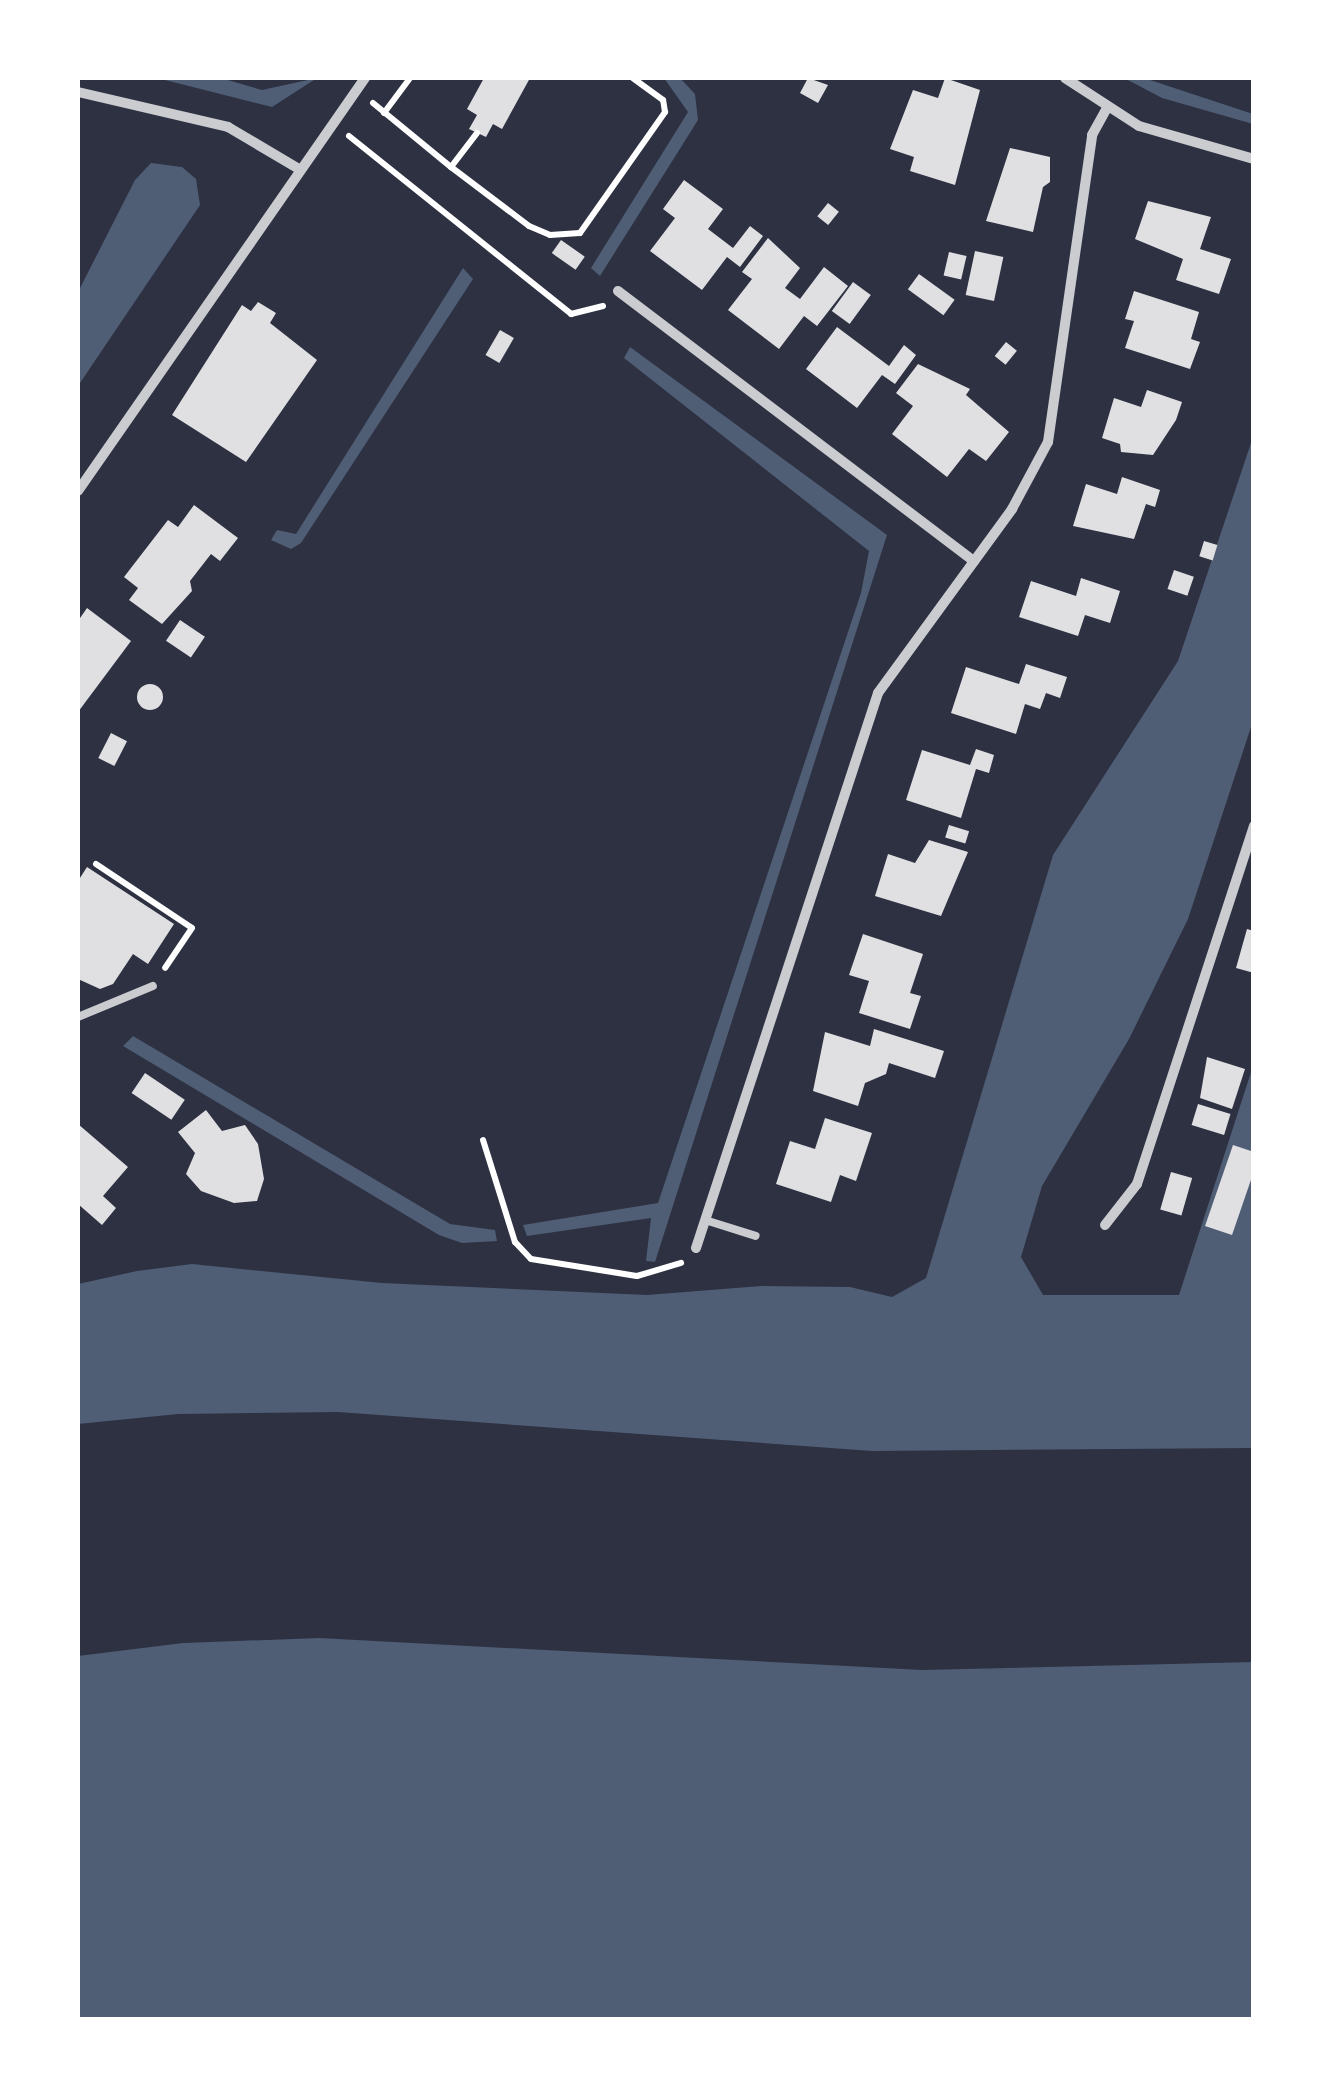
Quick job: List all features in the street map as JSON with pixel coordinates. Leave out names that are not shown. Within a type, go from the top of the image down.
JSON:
[{"type":"street","points":[[78,491],[365,78]]},
{"type":"street","points":[[1065,78],[1107,108],[1162,136],[1254,159]]},
{"type":"street","points":[[78,92],[228,127],[299,169]]},
{"type":"street","points":[[696,1248],[864,728],[899,660],[1034,476],[1048,442],[1092,136],[1107,108]]},
{"type":"street","points":[[618,291],[974,561]]},
{"type":"street","points":[[1105,1225],[1137,1184],[1254,826]]},
{"type":"lane","points":[[78,1017],[153,986]]},
{"type":"lane","points":[[706,1220],[756,1236]]},
{"type":"path","points":[[384,112],[410,78]]},
{"type":"path","points":[[356,89],[528,226],[550,235],[580,233],[665,112],[662,100],[633,78]]},
{"type":"path","points":[[332,123],[571,314],[628,299]]},
{"type":"path","points":[[451,167],[477,133]]},
{"type":"path","points":[[96,864],[192,928],[153,986]]},
{"type":"path","points":[[483,1140],[515,1242],[530,1259],[653,1276],[696,1248]]},
{"type":"water","points":[[157,78],[221,78],[262,90],[317,78],[272,107]]},
{"type":"water","points":[[664,78],[680,78],[695,94],[698,120],[600,276],[591,268],[688,112]]},
{"type":"water","points":[[1124,78],[1144,78],[1253,114],[1253,124],[1162,98]]},
{"type":"water","points":[[151,163],[182,167],[196,179],[200,205],[78,386],[78,292],[135,180]]},
{"type":"water","points":[[463,268],[473,279],[301,543],[291,549],[271,540],[277,530],[296,534]]},
{"type":"water","points":[[630,347],[887,535],[655,1262],[646,1261],[651,1218],[527,1236],[523,1225],[658,1203],[861,593],[869,551],[624,358]]},
{"type":"water","points":[[1253,437],[1253,721],[1188,919],[1129,1039],[1042,1186],[1021,1257],[1043,1295],[1179,1295],[1253,1066],[1253,1448],[872,1451],[338,1412],[178,1414],[78,1424],[78,1284],[137,1271],[192,1264],[382,1283],[647,1295],[761,1286],[850,1287],[892,1297],[926,1278],[1053,855],[1178,661]]},
{"type":"water","points":[[133,1036],[450,1224],[495,1230],[497,1241],[462,1243],[439,1235],[123,1046]]},
{"type":"water","points":[[319,1638],[922,1670],[1253,1662],[1253,2019],[78,2019],[78,1656],[183,1643]]},
{"type":"building","points":[[484,78],[530,78],[502,129],[493,124],[486,137],[469,129],[477,115],[467,109]]},
{"type":"building","points":[[808,78],[828,85],[818,103],[800,93]]},
{"type":"building","points":[[945,78],[980,90],[955,185],[910,171],[914,157],[890,149],[913,90],[938,98]]},
{"type":"building","points":[[1010,148],[1050,157],[1050,182],[1043,187],[1033,232],[986,221]]},
{"type":"building","points":[[684,180],[723,209],[708,229],[733,248],[750,226],[763,236],[740,267],[727,257],[702,290],[650,251],[675,218],[663,209]]},
{"type":"building","points":[[1148,201],[1211,217],[1200,249],[1231,259],[1219,294],[1176,280],[1183,259],[1135,239]]},
{"type":"building","points":[[828,203],[839,212],[828,225],[817,216]]},
{"type":"building","points":[[768,238],[800,268],[785,288],[800,299],[824,267],[848,286],[817,326],[804,316],[779,349],[728,310],[752,279],[742,272]]},
{"type":"building","points":[[561,240],[585,257],[576,270],[552,253]]},
{"type":"building","points":[[975,251],[1003,257],[994,301],[966,295]]},
{"type":"building","points":[[949,252],[967,256],[961,279],[944,275]]},
{"type":"building","points":[[919,274],[955,300],[943,315],[908,289]]},
{"type":"building","points":[[853,282],[871,295],[850,324],[832,311]]},
{"type":"building","points":[[1134,291],[1199,312],[1191,339],[1200,342],[1190,369],[1125,348],[1134,321],[1125,319]]},
{"type":"building","points":[[258,302],[276,313],[270,323],[317,360],[246,462],[172,415],[242,305],[251,311]]},
{"type":"building","points":[[837,327],[889,366],[904,345],[916,355],[895,384],[882,375],[857,408],[806,369]]},
{"type":"building","points":[[500,330],[514,338],[499,363],[486,355]]},
{"type":"building","points":[[1006,342],[1017,351],[1006,365],[995,356]]},
{"type":"building","points":[[918,364],[970,389],[966,395],[1009,432],[986,461],[969,449],[947,477],[892,434],[913,406],[896,393]]},
{"type":"building","points":[[1147,390],[1182,402],[1176,420],[1153,455],[1121,452],[1120,444],[1102,438],[1114,398],[1141,407]]},
{"type":"building","points":[[1122,477],[1160,490],[1155,507],[1146,504],[1134,539],[1073,526],[1086,484],[1117,494]]},
{"type":"building","points":[[194,505],[238,538],[220,561],[211,554],[190,581],[192,591],[162,624],[129,600],[138,588],[124,577],[168,520],[178,527]]},
{"type":"building","points":[[1204,541],[1217,545],[1213,560],[1199,556]]},
{"type":"building","points":[[1174,570],[1194,577],[1187,596],[1167,589]]},
{"type":"building","points":[[1081,578],[1120,591],[1110,623],[1085,615],[1078,636],[1019,617],[1031,581],[1076,596]]},
{"type":"building","points":[[87,608],[131,641],[78,712],[78,621]]},
{"type":"building","points":[[180,620],[205,637],[191,658],[166,641]]},
{"type":"building","points":[[1026,664],[1067,677],[1060,698],[1046,693],[1040,709],[1025,704],[1016,734],[951,713],[966,667],[1019,684]]},
{"type":"building","points":[[150,684],[159,688],[163,697],[159,706],[150,710],[141,706],[137,697],[141,688]]},
{"type":"building","points":[[111,733],[127,741],[114,766],[98,758]]},
{"type":"building","points":[[976,749],[994,755],[989,773],[976,769],[961,818],[906,800],[922,750],[970,765]]},
{"type":"building","points":[[949,825],[969,831],[965,844],[945,837]]},
{"type":"building","points":[[929,840],[968,852],[941,916],[875,896],[888,854],[915,863]]},
{"type":"building","points":[[87,867],[174,924],[148,964],[133,954],[113,984],[100,989],[78,979],[78,881]]},
{"type":"building","points":[[1247,929],[1254,931],[1254,973],[1236,968]]},
{"type":"building","points":[[863,934],[923,954],[910,993],[921,996],[910,1029],[859,1013],[869,981],[849,975]]},
{"type":"building","points":[[874,1029],[944,1051],[935,1078],[889,1063],[886,1074],[865,1083],[858,1106],[813,1091],[825,1032],[870,1046]]},
{"type":"building","points":[[1207,1057],[1245,1069],[1232,1109],[1200,1098]]},
{"type":"building","points":[[145,1073],[185,1100],[171,1120],[132,1093]]},
{"type":"building","points":[[1198,1104],[1231,1114],[1224,1135],[1192,1125]]},
{"type":"building","points":[[206,1110],[222,1131],[245,1125],[258,1144],[264,1179],[257,1201],[234,1203],[201,1191],[186,1174],[195,1153],[178,1132]]},
{"type":"building","points":[[825,1118],[872,1133],[856,1181],[840,1175],[831,1202],[776,1184],[790,1141],[815,1149]]},
{"type":"building","points":[[78,1124],[128,1167],[103,1196],[116,1208],[102,1225],[78,1204]]},
{"type":"building","points":[[1233,1145],[1254,1152],[1254,1171],[1232,1235],[1205,1226]]},
{"type":"building","points":[[1171,1172],[1192,1178],[1181,1216],[1160,1209]]}]
